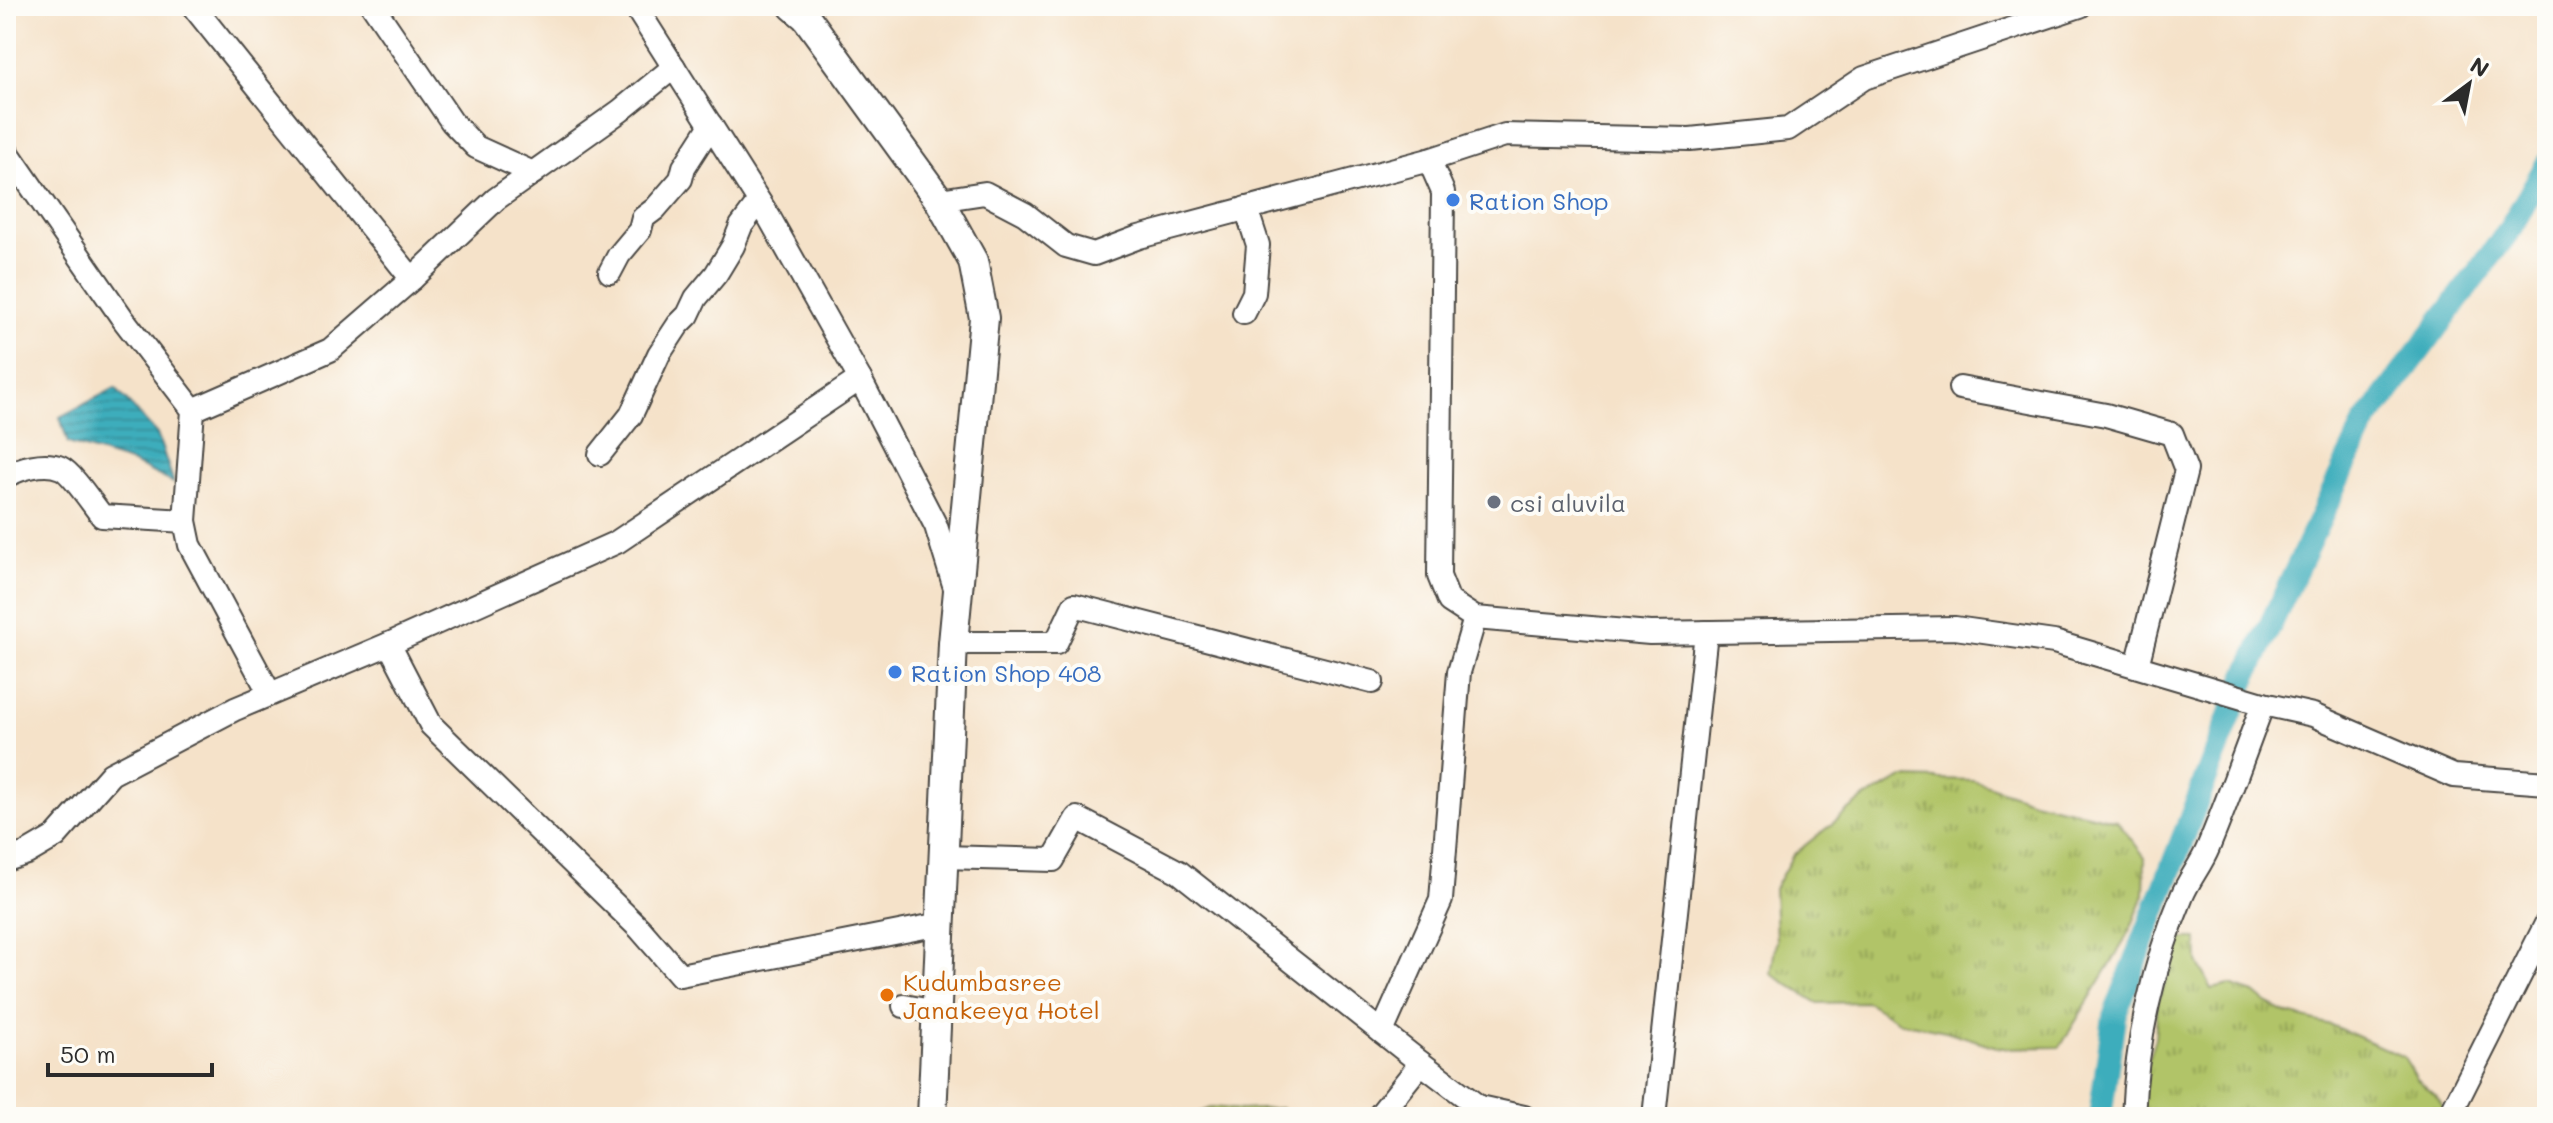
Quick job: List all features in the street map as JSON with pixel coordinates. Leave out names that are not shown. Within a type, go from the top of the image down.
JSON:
[{"type":"main road","points":[[805,10],[939,200],[973,261],[984,318],[953,643],[932,1117]]},
{"type":"street","points":[[193,6],[412,279]]},
{"type":"street","points":[[373,6],[452,122],[476,147],[533,173]]},
{"type":"street","points":[[635,6],[759,202],[860,379],[936,526],[957,593]]},
{"type":"street","points":[[939,200],[985,193],[1025,214],[1066,246],[1094,254],[1139,237],[1429,160],[1505,135],[1690,139],[1788,129],[1864,78],[2080,6]]},
{"type":"street","points":[[193,410],[330,350],[412,279],[496,199],[620,111],[674,67]]},
{"type":"street","points":[[610,272],[619,255],[640,230],[643,218],[681,179],[684,167],[711,125]]},
{"type":"street","points":[[6,150],[123,319],[193,410],[185,521],[190,545],[270,694]]},
{"type":"street","points":[[1429,160],[1443,192],[1439,576],[1449,601],[1475,618],[1650,633],[1955,628],[2054,642],[2263,704],[2313,715],[2454,776],[2547,783]]},
{"type":"street","points":[[600,454],[631,415],[659,354],[716,274],[741,226],[759,202]]},
{"type":"street","points":[[1244,313],[1254,293],[1258,245],[1246,208]]},
{"type":"street","points":[[6,860],[27,853],[56,836],[111,774],[235,709],[617,542],[860,379]]},
{"type":"street","points":[[1960,388],[2106,415],[2172,434],[2186,470],[2137,666]]},
{"type":"street","points":[[6,476],[20,467],[63,469],[102,516],[185,521]]},
{"type":"street","points":[[953,643],[1056,643],[1074,605],[1372,682]]},
{"type":"street","points":[[1382,1032],[1441,900],[1459,672],[1475,618]]},
{"type":"street","points":[[1654,1117],[1706,632]]},
{"type":"street","points":[[389,644],[431,725],[640,929],[680,975],[940,924]]},
{"type":"street","points":[[2133,1117],[2135,1072],[2161,956],[2182,894],[2205,855],[2263,704]]},
{"type":"street","points":[[943,857],[1053,860],[1077,818],[1179,872],[1479,1107],[1524,1117]]},
{"type":"street","points":[[2449,1117],[2547,922]]},
{"type":"street","points":[[904,1006],[937,1012]]},
{"type":"street","points":[[1378,1117],[1421,1063]]},
{"type":"green space","points":[[1903,778],[1973,780],[2033,801],[2117,821],[2145,857],[2144,895],[2128,935],[2060,1047],[2000,1048],[1946,1031],[1900,1022],[1867,1002],[1818,1003],[1771,974],[1776,941],[1774,889],[1793,855],[1863,799]]},
{"type":"green space","points":[[2180,939],[2197,939],[2198,962],[2212,989],[2230,985],[2254,993],[2288,1014],[2331,1025],[2404,1057],[2417,1079],[2436,1096],[2450,1117],[2142,1117],[2144,1071],[2155,1038],[2158,1000]]},
{"type":"green space","points":[[1213,1107],[1242,1110],[1281,1108],[1288,1117],[1188,1117]]},
{"type":"water","points":[[115,388],[157,434],[174,483],[133,463],[68,443],[60,417]]},
{"type":"waterway","points":[[2100,1117],[2114,1017],[2240,690],[2365,423],[2508,232],[2547,164]]},
{"type":"place","name":"Ration Shop","points":[[1453,200]]},
{"type":"place","name":"csi aluvila","points":[[1494,502]]},
{"type":"place","name":"Ration Shop 408","points":[[895,672]]},
{"type":"place","name":"Kudumbasree Janakeeya Hotel","points":[[887,995]]}]
